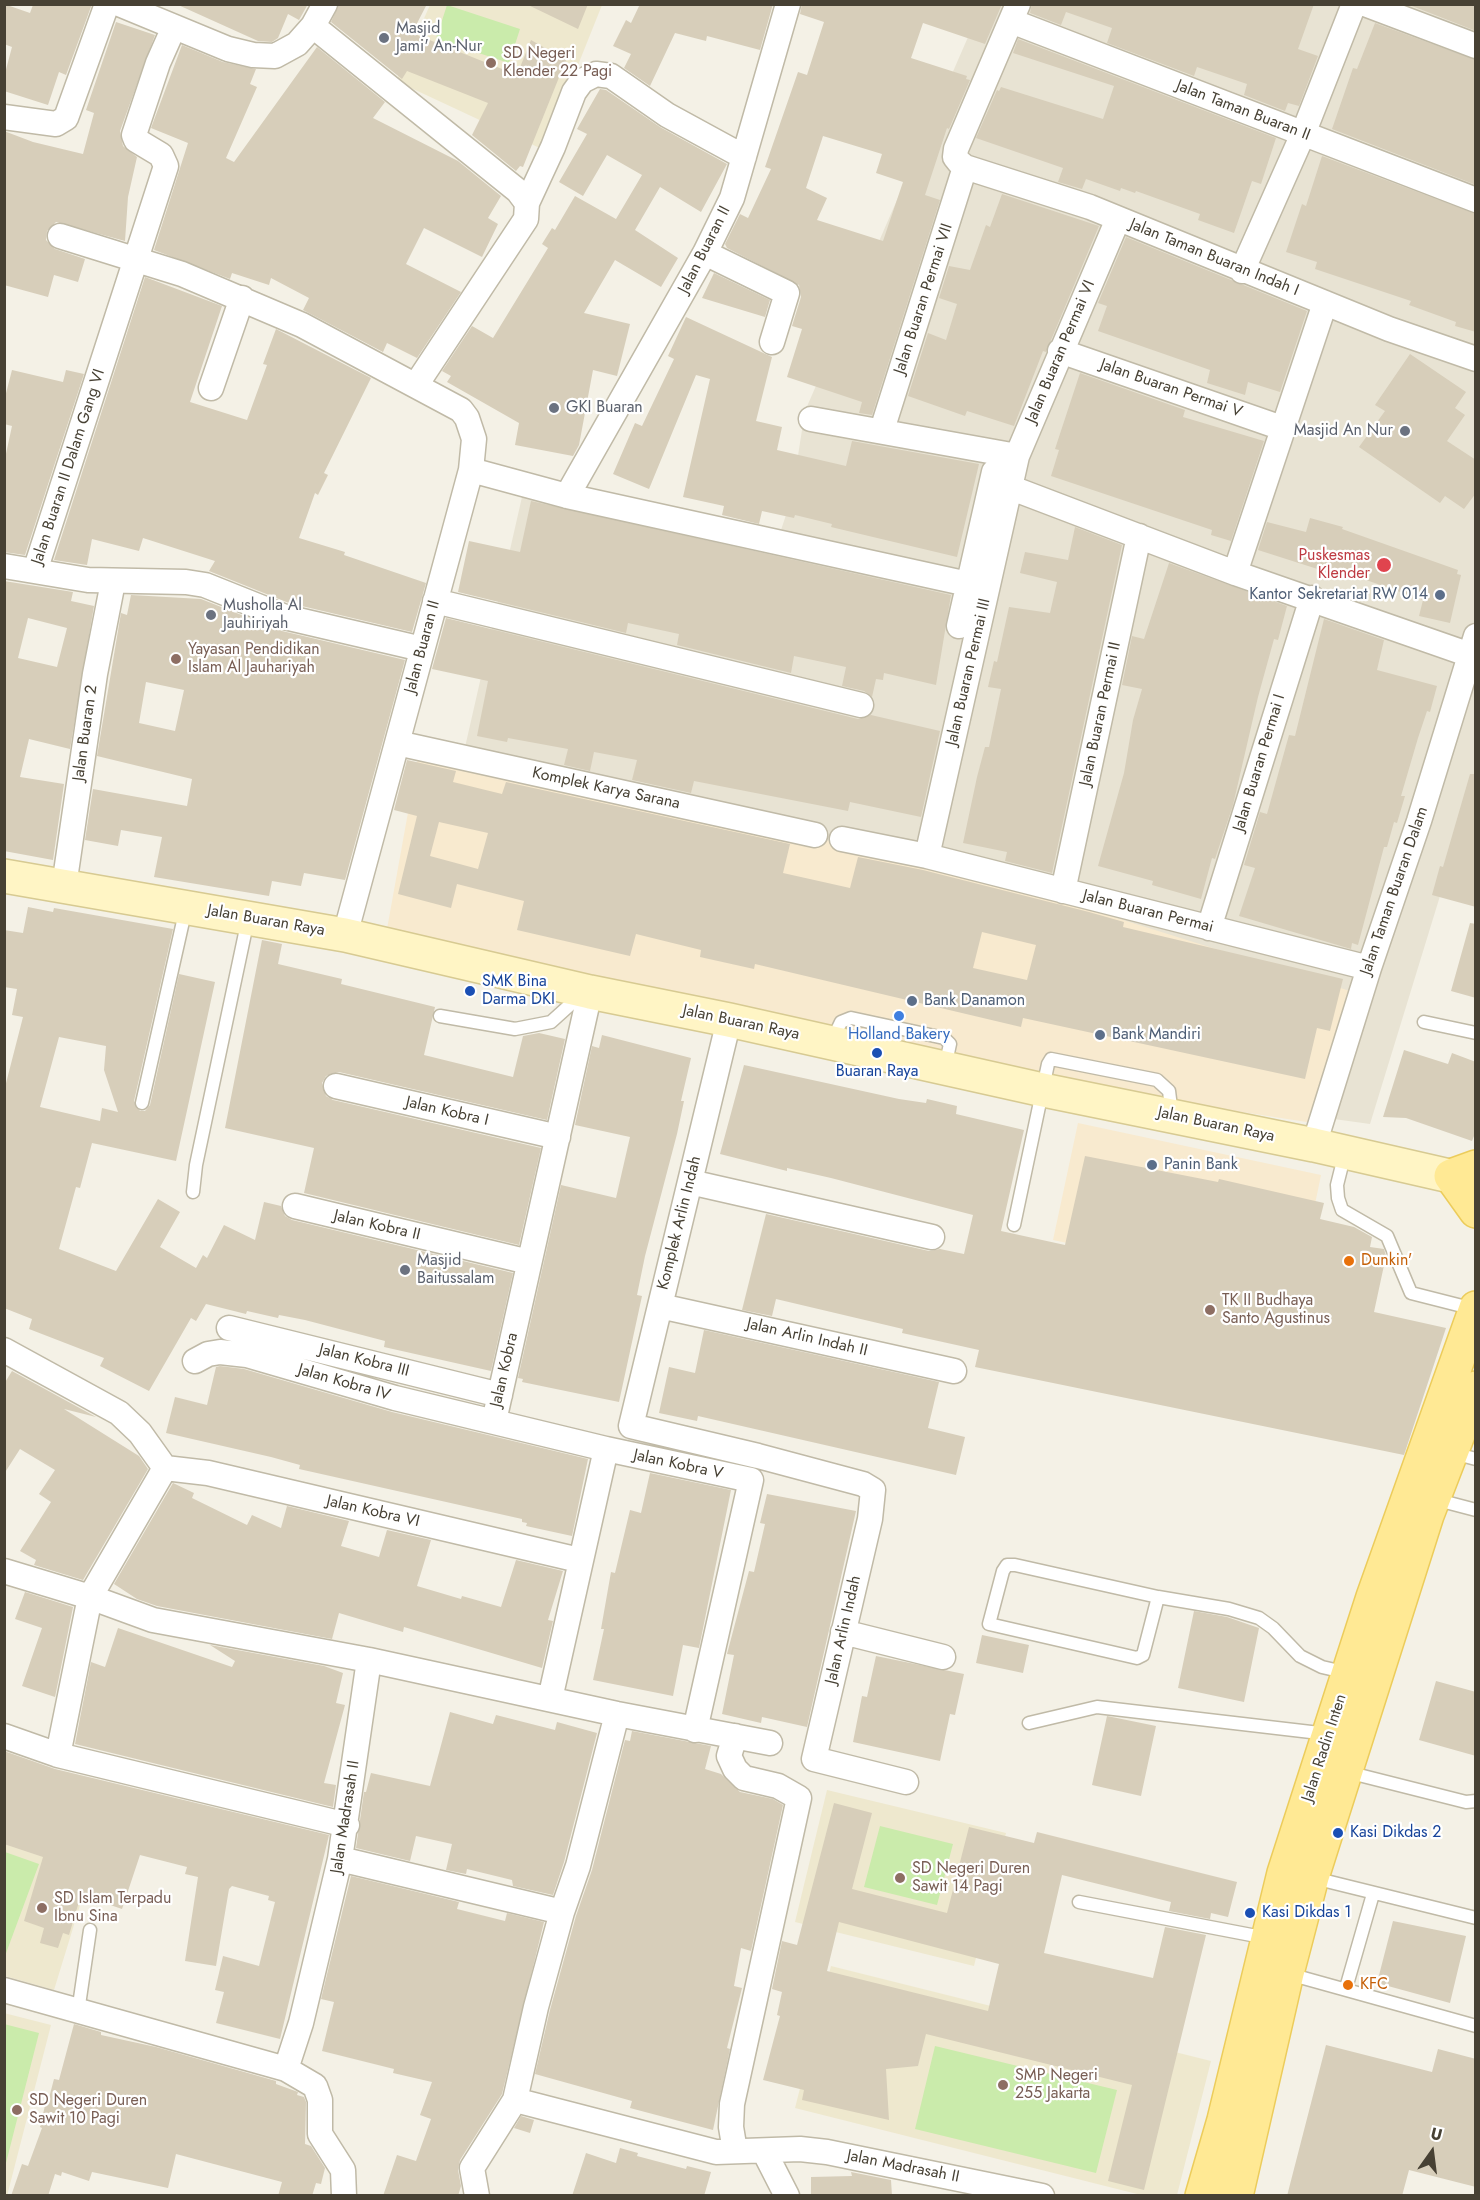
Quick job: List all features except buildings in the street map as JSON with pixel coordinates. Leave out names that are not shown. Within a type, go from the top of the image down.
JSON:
[{"type":"main road","points":[[1467,1175],[1476,1211]]},
{"type":"main road","name":"Jalan Radin Inten","points":[[1203,2196],[1284,1873],[1373,1597],[1475,1309]]},
{"type":"main road","name":"Jalan Radin Inten","points":[[1236,2196],[1287,1973],[1312,1878],[1434,1499],[1464,1455],[1476,1388]]},
{"type":"street","points":[[4,117],[56,124],[66,118],[107,4]]},
{"type":"street","points":[[118,4],[228,49],[253,55],[276,56],[297,45],[313,26],[325,4]]},
{"type":"street","name":"Jalan Buaran II","points":[[567,496],[705,253],[732,198],[788,4]]},
{"type":"street","points":[[1242,271],[1303,134],[1354,4]]},
{"type":"street","points":[[1365,4],[1476,46]]},
{"type":"street","name":"Jalan Taman Buaran II","points":[[1014,13],[1303,134],[1476,200]]},
{"type":"street","name":"Jalan Buaran Permai VII","points":[[882,430],[977,97],[1014,13]]},
{"type":"street","points":[[313,26],[518,191],[527,203]]},
{"type":"street","name":"Jalan Buaran II Dalam Gang VI","points":[[174,27],[134,135],[136,140],[161,155],[166,161],[134,258],[82,432],[35,571],[113,582],[186,582],[205,585],[285,617],[422,649]]},
{"type":"street","points":[[416,385],[526,219],[527,203],[553,147],[574,92],[582,81],[596,74],[611,76],[667,115],[744,157]]},
{"type":"street","name":"Jalan Taman Buaran Indah I","points":[[960,162],[1118,219],[1242,271],[1476,359]]},
{"type":"street","name":"Jalan Buaran Permai VI","points":[[1002,479],[1017,456],[1118,219]]},
{"type":"street","name":"Jalan Buaran II","points":[[60,236],[134,258],[243,298],[302,324],[461,410],[467,418],[474,439],[471,470],[345,935]]},
{"type":"street","points":[[705,253],[787,292],[772,342]]},
{"type":"street","points":[[211,388],[243,298]]},
{"type":"street","points":[[1235,573],[1325,303]]},
{"type":"street","name":"Jalan Buaran Permai V","points":[[1060,351],[1282,428]]},
{"type":"street","points":[[811,419],[1017,456]]},
{"type":"street","points":[[471,470],[567,496],[968,584]]},
{"type":"street","points":[[959,626],[968,584],[1002,479],[1235,573],[1474,649]]},
{"type":"street","name":"Jalan Buaran Permai III","points":[[927,856],[1002,479]]},
{"type":"street","name":"Jalan Buaran Permai II","points":[[1063,891],[1139,536]]},
{"type":"street","points":[[4,566],[35,571]]},
{"type":"street","name":"Jalan Buaran 2","points":[[64,886],[95,674],[113,582]]},
{"type":"street","name":"Jalan Buaran Permai I","points":[[1209,928],[1312,598]]},
{"type":"street","points":[[435,601],[861,705]]},
{"type":"street","name":"Jalan Taman Buaran Dalam","points":[[1330,1148],[1369,968],[1474,649]]},
{"type":"street","name":"Komplek Karya Sarana","points":[[397,743],[815,835]]},
{"type":"street","name":"Jalan Buaran Permai","points":[[842,839],[927,856],[1369,968]]},
{"type":"street","name":"Jalan Buaran Raya","points":[[4,876],[345,935],[588,991],[1043,1090],[1467,1175]]},
{"type":"street","name":"Jalan Kobra","points":[[588,991],[558,1137],[494,1421],[606,1449]]},
{"type":"street","name":"Komplek Arlin Indah","points":[[729,1020],[630,1426],[868,1492]]},
{"type":"street","name":"Jalan Kobra I","points":[[336,1086],[558,1137]]},
{"type":"street","points":[[690,1182],[932,1238]]},
{"type":"street","name":"Jalan Kobra II","points":[[295,1206],[530,1262]]},
{"type":"street","name":"Jalan Arlin Indah II","points":[[660,1306],[954,1371]]},
{"type":"street","name":"Jalan Kobra III","points":[[229,1328],[500,1395]]},
{"type":"street","points":[[4,1350],[119,1413],[140,1432],[165,1467],[90,1597],[58,1755]]},
{"type":"street","name":"Jalan Kobra IV","points":[[195,1361],[220,1352],[248,1355],[395,1398],[494,1421]]},
{"type":"street","points":[[550,1699],[579,1560],[606,1449]]},
{"type":"street","name":"Jalan Kobra V","points":[[606,1449],[751,1480],[695,1730]]},
{"type":"street","name":"Jalan Kobra VI","points":[[165,1467],[208,1473],[579,1560]]},
{"type":"street","name":"Jalan Arlin Indah","points":[[868,1492],[843,1632],[814,1759],[906,1782]]},
{"type":"street","points":[[4,1571],[90,1597],[153,1620],[369,1660],[617,1714],[770,1743]]},
{"type":"street","points":[[843,1632],[943,1657]]},
{"type":"street","name":"Jalan Madrasah II","points":[[285,2069],[301,2023],[347,1825],[369,1660]]},
{"type":"street","points":[[477,2196],[472,2168],[515,2100],[562,1912],[581,1856],[617,1714]]},
{"type":"street","points":[[4,1736],[58,1755],[347,1825]]},
{"type":"street","points":[[735,1737],[729,1756],[735,1769],[744,1778],[778,1786],[799,1798],[732,2104],[731,2127],[735,2151]]},
{"type":"street","points":[[340,1859],[562,1912]]},
{"type":"street","points":[[4,1990],[285,2069],[315,2086],[320,2100],[320,2134],[343,2169],[344,2196]]},
{"type":"street","name":"Jalan Madrasah II","points":[[515,2100],[687,2147],[716,2152],[800,2149],[827,2152],[1042,2196]]},
{"type":"street","points":[[764,2151],[787,2196]]},
{"type":"lane","points":[[142,1103],[186,906]]},
{"type":"lane","points":[[193,1192],[196,1165],[248,917]]},
{"type":"lane","points":[[440,1016],[505,1028],[524,1027],[551,1022],[588,991]]},
{"type":"lane","points":[[1424,1022],[1476,1034]]},
{"type":"lane","points":[[1014,1226],[1043,1090]]},
{"type":"lane","points":[[1330,1148],[1342,1210],[1387,1236],[1412,1293],[1475,1309]]},
{"type":"lane","points":[[1434,1499],[1476,1510]]},
{"type":"lane","points":[[1158,1597],[1143,1655],[1137,1659],[996,1628],[989,1624],[988,1617],[1006,1565],[1072,1576],[1158,1597],[1228,1609],[1259,1618],[1273,1628],[1300,1656],[1322,1667],[1349,1673]]},
{"type":"lane","points":[[1029,1723],[1097,1707],[1329,1734]]},
{"type":"lane","points":[[1345,1772],[1466,1802],[1476,1802]]},
{"type":"lane","points":[[1312,1878],[1476,1918]]},
{"type":"lane","points":[[1346,1988],[1373,1894]]},
{"type":"lane","points":[[1079,1902],[1268,1938]]},
{"type":"lane","points":[[78,2012],[90,1930]]},
{"type":"lane","points":[[1287,1973],[1475,2024]]},
{"type":"shaded area","name":"SD Negeri Klender 22 Pagi","points":[[430,5],[602,5],[544,150],[396,81]]},
{"type":"shaded area","points":[[982,5],[1475,5],[1475,782],[1370,1124],[908,1060],[422,936],[522,497],[779,536],[791,500],[805,411]]},
{"type":"shaded area","points":[[418,757],[944,864],[1350,991],[1313,1123],[908,1060],[387,929]]},
{"type":"shaded area","points":[[1078,1123],[1321,1175],[1297,1292],[1053,1240]]},
{"type":"shaded area","name":"SD Negeri Duren Sawit 14 Pagi","points":[[827,1790],[1006,1833],[974,1966],[795,1922]]},
{"type":"shaded area","name":"SD Islam Terpadu Ibnu Sina","points":[[4,1807],[100,1840],[54,1990],[5,1976]]},
{"type":"shaded area","name":"SMP Negeri 255 Jakarta","points":[[831,1966],[1211,2061],[1177,2195],[1141,2195],[795,2108]]},
{"type":"shaded area","name":"SD Negeri Duren Sawit 10 Pagi","points":[[4,2013],[51,2025],[7,2196],[4,2195]]},
{"type":"green space","points":[[447,5],[520,29],[509,63],[436,39]]},
{"type":"green space","points":[[880,1826],[953,1844],[937,1905],[864,1887]]},
{"type":"green space","points":[[5,1852],[39,1864],[4,1956]]},
{"type":"green space","points":[[4,2024],[39,2033],[6,2163],[4,2162]]},
{"type":"green space","points":[[935,2046],[1117,2090],[1096,2173],[915,2129]]},
{"type":"place","name":"Masjid Jami' An-Nur","points":[[384,38]]},
{"type":"place","name":"SD Negeri Klender 22 Pagi","points":[[491,63]]},
{"type":"place","name":"GKI Buaran","points":[[554,408]]},
{"type":"place","name":"Masjid An Nur","points":[[1405,431]]},
{"type":"place","name":"Puskesmas Klender","points":[[1384,565]]},
{"type":"place","name":"Kantor Sekretariat RW 014","points":[[1440,595]]},
{"type":"place","name":"Musholla Al Jauhiriyah","points":[[211,615]]},
{"type":"place","name":"Yayasan Pendidikan Islam Al Jauhariyah","points":[[176,659]]},
{"type":"place","name":"SMK Bina Darma DKI","points":[[470,991]]},
{"type":"place","name":"Bank Danamon","points":[[912,1001]]},
{"type":"place","name":"Holland Bakery","points":[[899,1016]]},
{"type":"place","name":"Bank Mandiri","points":[[1100,1035]]},
{"type":"place","name":"Buaran Raya","points":[[877,1053]]},
{"type":"place","name":"Panin Bank","points":[[1152,1165]]},
{"type":"place","name":"Dunkin'","points":[[1349,1261]]},
{"type":"place","name":"Masjid Baitussalam","points":[[405,1270]]},
{"type":"place","name":"TK II Budhaya Santo Agustinus","points":[[1210,1310]]},
{"type":"place","name":"Kasi Dikdas 2","points":[[1338,1833]]},
{"type":"place","name":"SD Negeri Duren Sawit 14 Pagi","points":[[900,1878]]},
{"type":"place","name":"SD Islam Terpadu Ibnu Sina","points":[[42,1908]]},
{"type":"place","name":"Kasi Dikdas 1","points":[[1250,1913]]},
{"type":"place","name":"KFC","points":[[1348,1985]]},
{"type":"place","name":"SMP Negeri 255 Jakarta","points":[[1003,2085]]},
{"type":"place","name":"SD Negeri Duren Sawit 10 Pagi","points":[[17,2110]]}]
